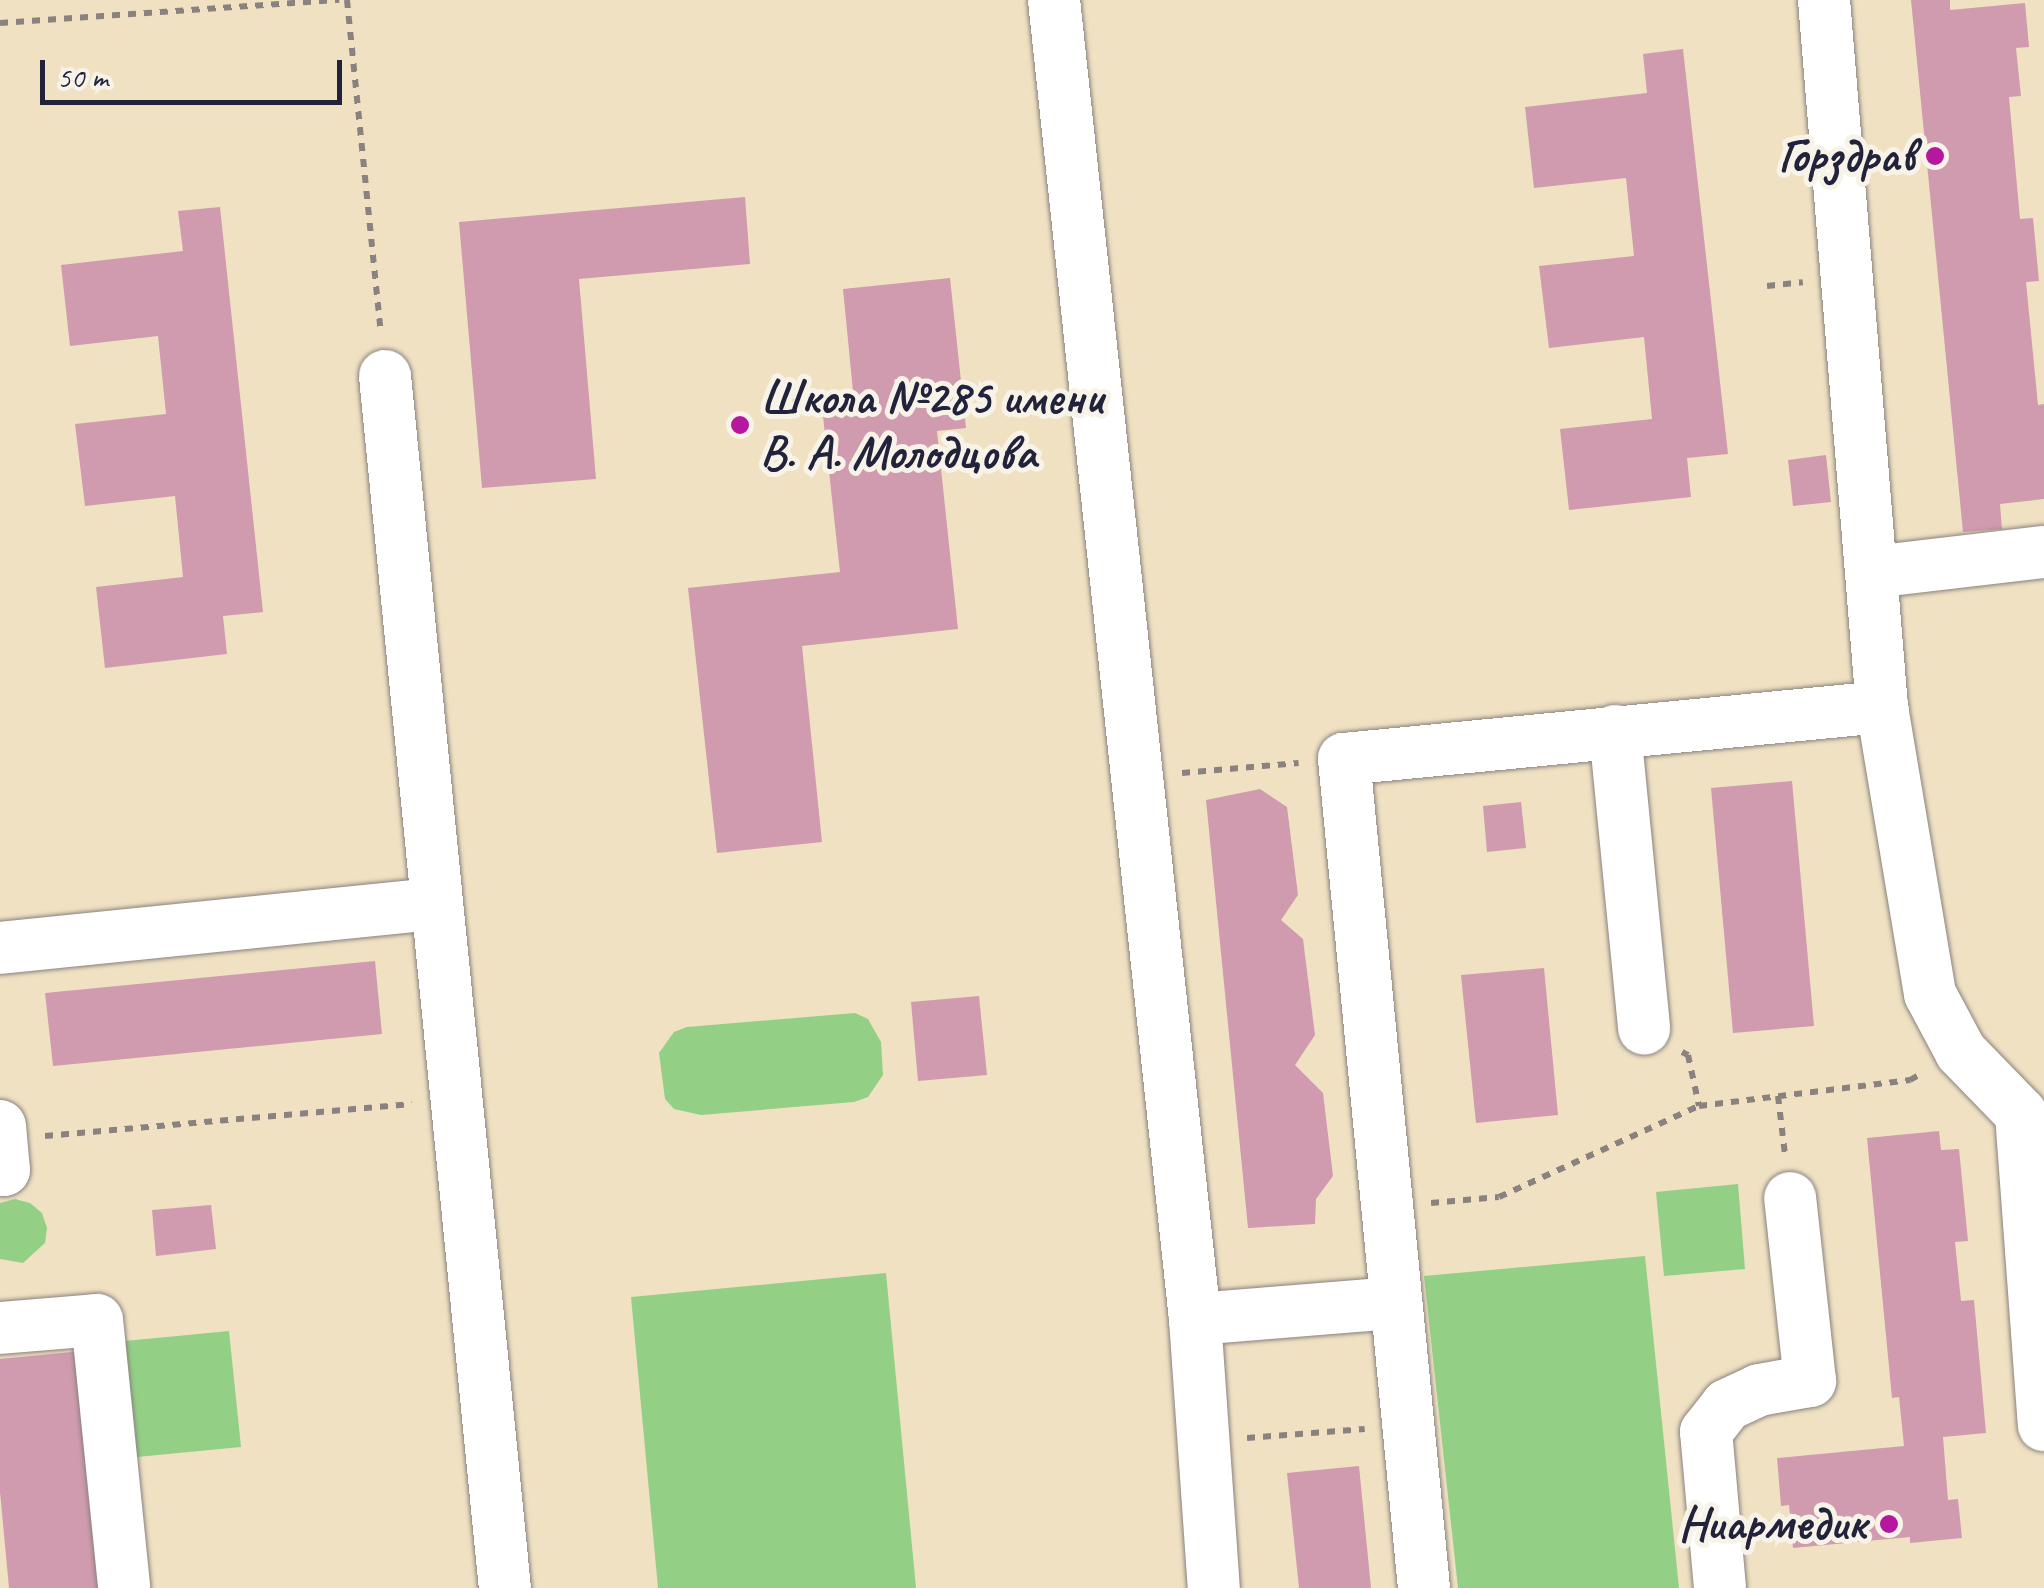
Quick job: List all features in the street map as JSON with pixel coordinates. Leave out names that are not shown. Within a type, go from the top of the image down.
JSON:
[{"type":"lane","points":[[1054,0],[1195,1319],[1214,1588]]},
{"type":"lane","points":[[1824,0],[1882,707],[1930,994],[1961,1052],[2021,1114],[2044,1424]]},
{"type":"lane","points":[[385,376],[506,1588]]},
{"type":"lane","points":[[1873,572],[2044,552]]},
{"type":"lane","points":[[1424,1588],[1384,1208],[1344,759],[1882,707]]},
{"type":"lane","points":[[1615,730],[1644,1029]]},
{"type":"lane","points":[[0,948],[436,904]]},
{"type":"lane","points":[[1720,1588],[1706,1432],[1727,1405],[1759,1390],[1810,1381],[1790,1198]]},
{"type":"lane","points":[[1195,1319],[1394,1302]]},
{"type":"lane","points":[[0,1328],[97,1320],[124,1588]]},
{"type":"path","points":[[0,23],[339,0]]},
{"type":"path","points":[[347,0],[385,376]]},
{"type":"path","points":[[1136,778],[1344,759]]},
{"type":"path","points":[[1384,1208],[1499,1197],[1699,1106],[1910,1080],[1961,1052]]},
{"type":"path","points":[[1692,1072],[1699,1106]]},
{"type":"path","points":[[1778,1096],[1790,1198]]},
{"type":"path","points":[[0,1145],[458,1100]]},
{"type":"path","points":[[1201,1442],[1406,1426]]},
{"type":"green space","points":[[855,1013],[868,1019],[881,1042],[883,1075],[868,1097],[854,1102],[701,1115],[674,1109],[665,1099],[659,1053],[674,1032],[687,1027]]},
{"type":"green space","points":[[1738,1184],[1745,1269],[1664,1276],[1656,1192]]},
{"type":"green space","points":[[15,1199],[30,1203],[42,1213],[47,1228],[45,1243],[23,1263],[0,1259],[0,1203]]},
{"type":"green space","points":[[1645,1256],[1679,1588],[1458,1588],[1424,1276]]},
{"type":"green space","points":[[886,1273],[916,1588],[658,1588],[631,1297]]},
{"type":"green space","points":[[229,1331],[241,1447],[137,1457],[125,1341]]},
{"type":"building","points":[[1911,0],[1950,0],[1950,10],[2025,3],[2029,47],[2016,48],[2021,96],[2009,97],[2020,219],[2033,218],[2039,281],[2026,282],[2038,405],[2044,404],[2044,499],[2000,504],[2002,529],[1963,532]]},
{"type":"building","points":[[1683,49],[1728,454],[1687,458],[1691,497],[1569,510],[1560,429],[1652,419],[1644,337],[1549,348],[1539,266],[1634,256],[1626,178],[1534,188],[1525,107],[1647,93],[1643,54]]},
{"type":"building","points":[[745,197],[750,264],[579,279],[596,479],[482,488],[459,222]]},
{"type":"building","points":[[220,207],[263,612],[223,616],[227,654],[105,668],[96,587],[183,577],[175,496],[85,506],[75,424],[166,414],[158,336],[70,346],[61,265],[183,251],[178,211]]},
{"type":"building","points":[[950,278],[966,428],[937,431],[958,629],[802,646],[822,842],[717,853],[688,588],[840,572],[823,416],[855,412],[843,289]]},
{"type":"building","points":[[1826,455],[1831,502],[1793,506],[1788,460]]},
{"type":"building","points":[[1792,781],[1814,1026],[1733,1033],[1711,788]]},
{"type":"building","points":[[1260,789],[1287,807],[1298,895],[1281,920],[1303,939],[1315,1035],[1295,1065],[1323,1093],[1333,1176],[1316,1199],[1315,1224],[1248,1228],[1206,800]]},
{"type":"building","points":[[1521,802],[1526,848],[1487,852],[1483,806]]},
{"type":"building","points":[[375,961],[382,1034],[53,1066],[45,993]]},
{"type":"building","points":[[1544,968],[1558,1115],[1476,1123],[1461,975]]},
{"type":"building","points":[[979,996],[987,1075],[918,1081],[911,1002]]},
{"type":"building","points":[[1939,1131],[1941,1150],[1959,1149],[1968,1241],[1955,1242],[1961,1301],[1974,1300],[1986,1433],[1943,1437],[1948,1500],[1958,1499],[1962,1538],[1910,1543],[1910,1537],[1793,1548],[1789,1505],[1781,1506],[1777,1458],[1904,1446],[1899,1397],[1892,1398],[1867,1138]]},
{"type":"building","points":[[211,1205],[216,1249],[156,1256],[152,1210]]},
{"type":"building","points":[[82,1351],[104,1588],[9,1588],[0,1492],[0,1359]]},
{"type":"building","points":[[1359,1466],[1371,1588],[1299,1588],[1287,1473]]},
{"type":"place","name":"Горздрав","points":[[1935,156]]},
{"type":"place","name":"Школа №285 имени В. А. Молодцова","points":[[740,425]]},
{"type":"place","name":"Ниармедик","points":[[1889,1524]]}]
